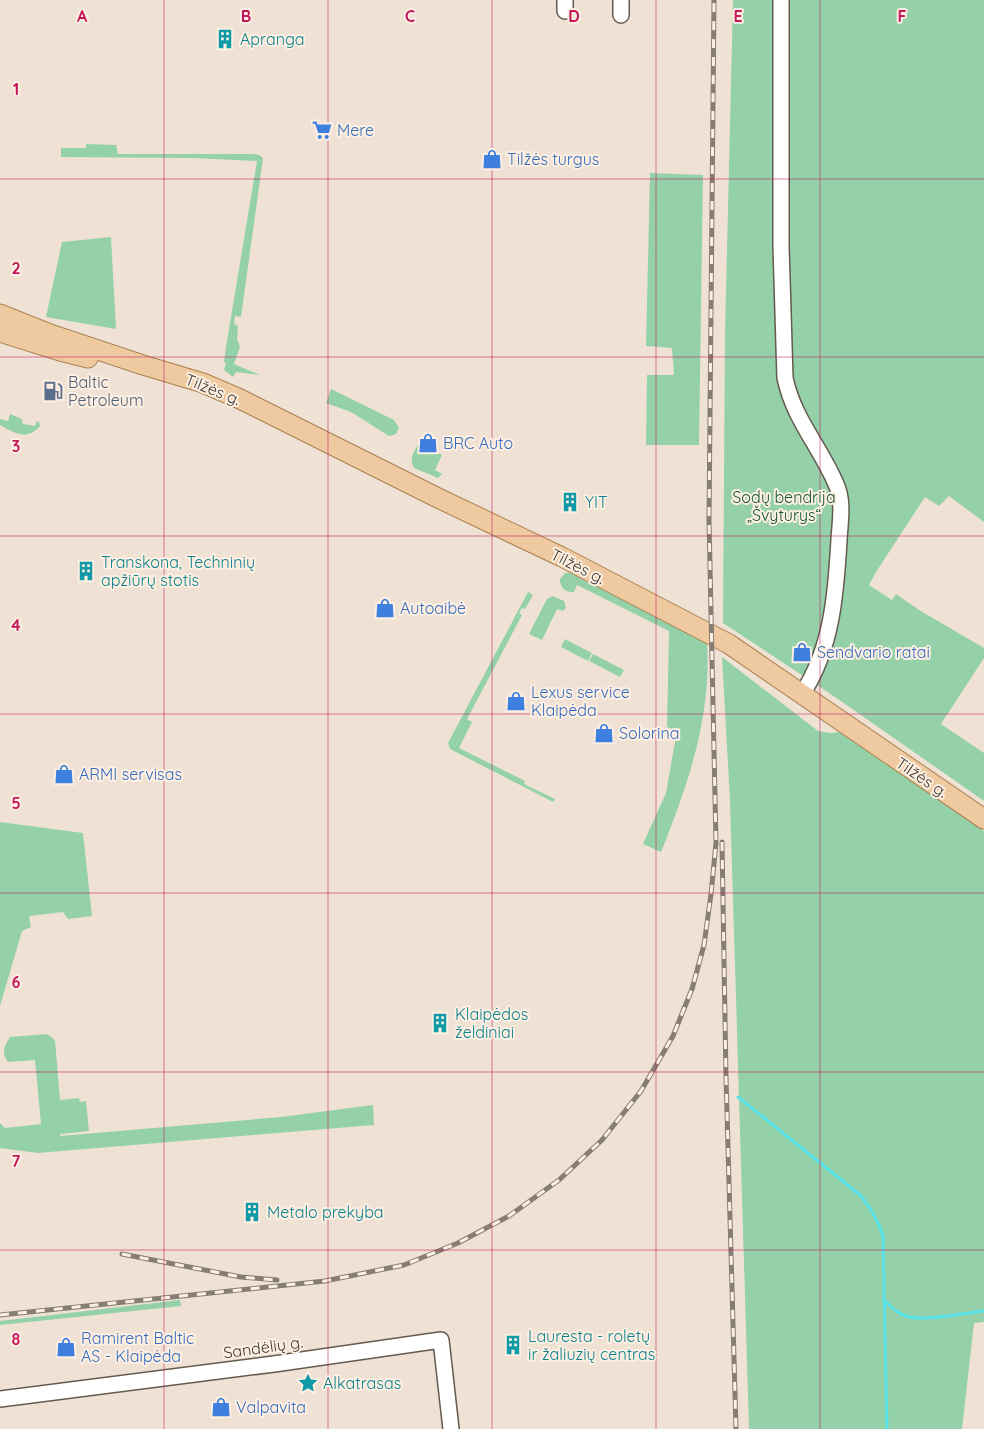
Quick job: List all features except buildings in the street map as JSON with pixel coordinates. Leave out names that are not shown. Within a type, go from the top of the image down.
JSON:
[{"type":"main road","name":"Tilžės g.","points":[[0,314],[50,334],[204,383],[562,557],[716,637],[984,819]]},
{"type":"main road","name":"Tilžės g.","points":[[0,332],[60,351],[98,360],[143,365]]},
{"type":"street","points":[[621,0],[621,15]]},
{"type":"street","points":[[781,0],[781,246],[785,378],[794,409],[836,484],[841,504],[837,575],[828,635],[815,674],[802,694]]},
{"type":"street","name":"Sandėlių g.","points":[[0,1399],[441,1340],[451,1429]]},
{"type":"green space","name":"Sodų bendrija „Švyturys“","points":[[733,0],[984,0],[984,522],[949,496],[939,506],[925,497],[869,585],[892,600],[896,594],[919,610],[984,648],[984,658],[941,724],[984,753],[984,801],[835,697],[723,623],[725,332]]},
{"type":"green space","points":[[86,144],[116,145],[118,154],[254,154],[263,158],[241,317],[235,316],[234,324],[238,326],[237,339],[240,347],[234,364],[260,375],[236,372],[233,377],[224,370],[226,347],[257,161],[193,158],[61,157],[61,148],[86,148]]},
{"type":"green space","points":[[650,173],[703,175],[699,445],[646,445],[647,375],[674,375],[672,348],[646,346]]},
{"type":"green space","points":[[111,237],[116,329],[46,317],[62,242]]},
{"type":"green space","points":[[331,389],[394,420],[399,428],[396,434],[389,436],[351,412],[326,403]]},
{"type":"green space","points":[[10,414],[22,419],[23,424],[35,426],[37,421],[40,426],[30,433],[16,433],[0,425],[0,419],[8,421]]},
{"type":"green space","points":[[420,444],[442,455],[435,470],[442,474],[438,478],[414,468],[412,456]]},
{"type":"green space","points":[[573,572],[589,584],[627,599],[707,642],[708,670],[702,723],[689,776],[661,852],[643,844],[666,793],[677,731],[667,727],[669,631],[577,585],[574,592],[566,590],[562,587],[560,579],[565,573]]},
{"type":"green space","points":[[528,592],[533,595],[525,609],[522,608],[519,613],[522,615],[467,719],[472,722],[459,748],[525,781],[524,784],[555,799],[553,802],[450,749],[448,743]]},
{"type":"green space","points":[[553,596],[564,601],[566,608],[563,611],[557,609],[542,640],[529,634],[547,599]]},
{"type":"green space","points":[[565,639],[592,653],[588,661],[561,647]]},
{"type":"green space","points":[[593,654],[624,670],[620,677],[589,661]]},
{"type":"green space","points":[[722,657],[818,731],[839,732],[984,831],[984,1322],[974,1323],[962,1429],[749,1429],[730,801]]},
{"type":"green space","points":[[0,822],[83,833],[92,916],[68,919],[63,912],[29,916],[31,927],[22,931],[0,1006]]},
{"type":"green space","points":[[47,1034],[55,1040],[60,1100],[79,1098],[80,1102],[86,1101],[89,1131],[60,1134],[60,1136],[281,1117],[373,1105],[374,1125],[38,1153],[0,1148],[0,1123],[5,1128],[41,1124],[35,1060],[8,1062],[4,1052],[5,1047],[10,1037]]},
{"type":"green space","points":[[180,1300],[181,1306],[0,1325],[0,1321]]},
{"type":"waterway","points":[[738,1097],[860,1195],[871,1209],[879,1225],[883,1236],[887,1429]]},
{"type":"waterway","points":[[884,1300],[900,1313],[913,1318],[933,1318],[984,1311]]},
{"type":"railway","points":[[0,1315],[325,1281],[404,1265],[458,1243],[509,1216],[559,1180],[602,1140],[641,1091],[673,1036],[692,989],[704,945],[716,843],[709,520],[714,0]]},
{"type":"railway","points":[[722,842],[726,1077],[736,1429]]},
{"type":"railway","points":[[122,1254],[241,1277],[277,1280]]},
{"type":"place","name":"Apranga","points":[[225,39]]},
{"type":"place","name":"Mere","points":[[322,130]]},
{"type":"place","name":"Tilžės turgus","points":[[492,159]]},
{"type":"place","name":"Baltic Petroleum","points":[[53,391]]},
{"type":"place","name":"BRC Auto","points":[[428,443]]},
{"type":"place","name":"YIT","points":[[570,502]]},
{"type":"place","name":"Transkona, Techninių apžiūrų stotis","points":[[86,571]]},
{"type":"place","name":"Autoaibė","points":[[385,608]]},
{"type":"place","name":"Sendvario ratai","points":[[802,652]]},
{"type":"place","name":"Lexus service Klaipėda","points":[[516,701]]},
{"type":"place","name":"Solorina","points":[[604,733]]},
{"type":"place","name":"ARMI servisas","points":[[64,774]]},
{"type":"place","name":"Klaipėdos želdiniai","points":[[440,1023]]},
{"type":"place","name":"Metalo prekyba","points":[[252,1212]]},
{"type":"place","name":"Lauresta - roletų ir žaliuzių centras","points":[[513,1345]]},
{"type":"place","name":"Ramirent Baltic AS - Klaipėda","points":[[66,1347]]},
{"type":"place","name":"Alkatrasas","points":[[308,1383]]},
{"type":"place","name":"Valpavita","points":[[221,1407]]}]
